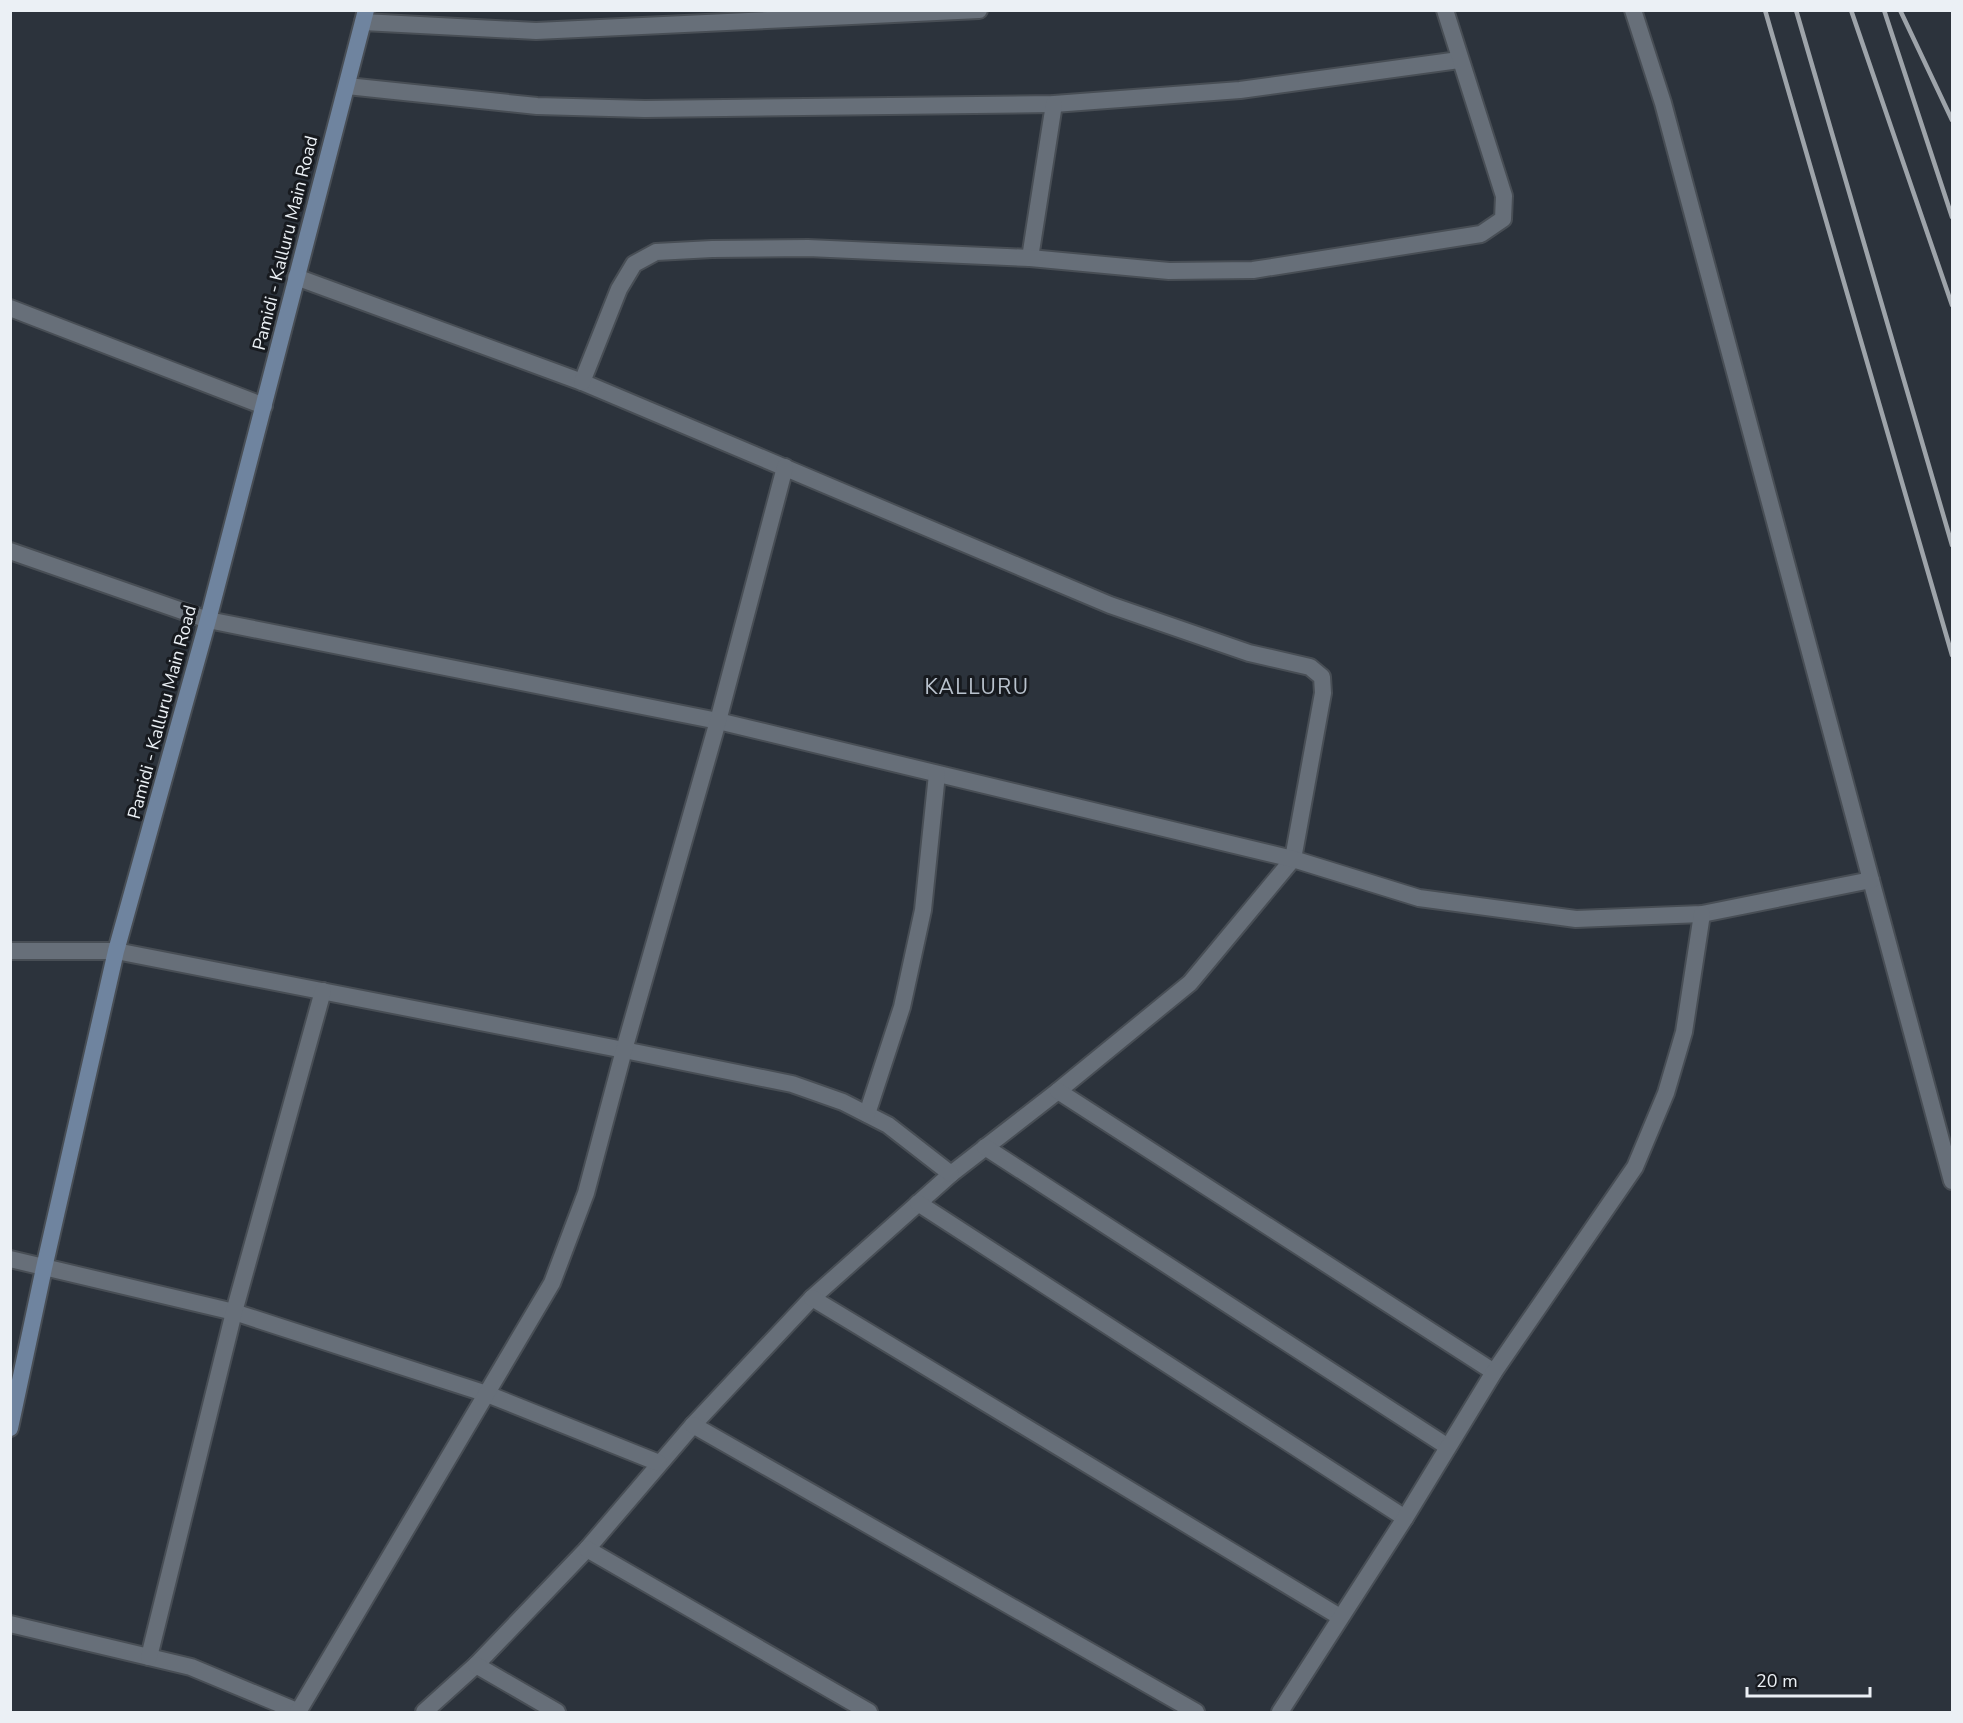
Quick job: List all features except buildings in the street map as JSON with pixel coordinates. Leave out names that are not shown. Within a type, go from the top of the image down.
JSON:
[{"type":"main road","name":"Pamidi - Kalluru Main Road","points":[[10,1428],[116,951],[208,620],[364,16]]},
{"type":"street","points":[[364,16],[536,31],[979,10]]},
{"type":"street","points":[[582,382],[629,272],[634,264],[656,252],[808,248],[1030,258],[1169,271],[1253,270],[1481,234],[1503,219],[1504,196],[1445,10]]},
{"type":"street","points":[[1634,10],[1663,103],[1953,1181]]},
{"type":"street","points":[[347,86],[537,106],[645,109],[1054,104],[1240,90],[1459,60]]},
{"type":"street","points":[[1030,258],[1054,104]]},
{"type":"street","points":[[296,277],[582,382],[1110,605],[1249,652],[1310,667],[1322,677],[1323,693],[1293,860],[1190,983],[1058,1091],[951,1174],[812,1298],[693,1425],[586,1550],[476,1665],[424,1713]]},
{"type":"street","points":[[10,308],[264,406]]},
{"type":"street","points":[[10,1624],[191,1667],[298,1712],[552,1283],[586,1193],[624,1050],[718,721],[785,467]]},
{"type":"street","points":[[10,551],[208,620],[718,721],[1293,860],[1419,898],[1576,919],[1702,914],[1871,880]]},
{"type":"street","points":[[867,1114],[902,1007],[923,909],[937,774]]},
{"type":"street","points":[[1280,1713],[1405,1518],[1494,1372],[1635,1167],[1666,1093],[1684,1032],[1702,914]]},
{"type":"street","points":[[10,951],[116,951],[792,1084],[843,1102],[888,1125],[951,1174]]},
{"type":"street","points":[[149,1657],[234,1312],[323,991]]},
{"type":"street","points":[[1058,1091],[1494,1372]]},
{"type":"street","points":[[984,1147],[1448,1447]]},
{"type":"street","points":[[918,1203],[1405,1518]]},
{"type":"street","points":[[10,1259],[234,1312],[487,1394],[659,1463]]},
{"type":"street","points":[[812,1298],[1341,1617]]},
{"type":"street","points":[[693,1425],[1196,1713]]},
{"type":"street","points":[[586,1550],[869,1713]]},
{"type":"street","points":[[476,1665],[557,1713]]},
{"type":"railway","points":[[1765,10],[1952,655]]},
{"type":"railway","points":[[1796,10],[1952,545]]},
{"type":"railway","points":[[1851,10],[1952,305]]},
{"type":"railway","points":[[1884,10],[1952,217]]},
{"type":"railway","points":[[1900,10],[1952,120]]},
{"type":"district","name":"KALLURU","points":[[977,687]]}]
